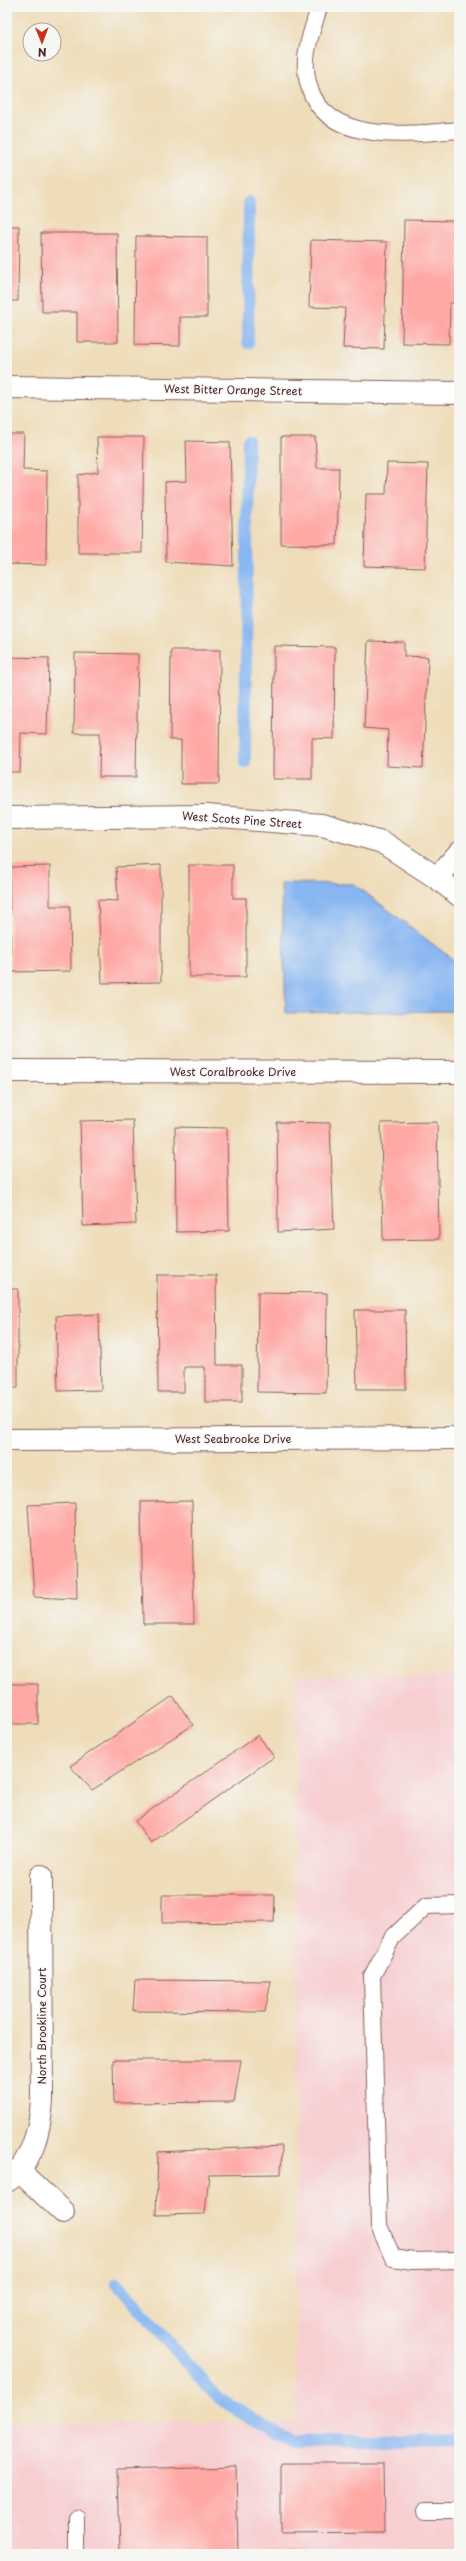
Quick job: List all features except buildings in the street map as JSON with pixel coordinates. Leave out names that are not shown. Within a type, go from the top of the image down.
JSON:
[{"type":"street","name":"West Bitter Orange Street","points":[[7,387],[459,393]]},
{"type":"street","name":"West Scots Pine Street","points":[[7,818],[206,816],[322,826],[382,842],[438,878],[459,895]]},
{"type":"street","points":[[438,878],[459,852]]},
{"type":"street","name":"West Coralbrooke Drive","points":[[7,1072],[459,1072]]},
{"type":"street","name":"West Seabrooke Drive","points":[[7,1440],[459,1438]]},
{"type":"street","name":"North Brookline Court","points":[[13,2176],[36,2140],[42,2109],[41,1876]]},
{"type":"street","points":[[13,2176],[63,2212]]},
{"type":"lane","points":[[319,7],[306,68],[311,93],[322,112],[339,124],[369,132],[459,130]]},
{"type":"lane","points":[[459,1905],[426,1906],[392,1938],[372,1976],[379,2226],[393,2258],[413,2261],[459,2260]]},
{"type":"lane","points":[[425,2511],[459,2511]]},
{"type":"lane","points":[[77,2517],[77,2554]]},
{"type":"shaded area","points":[[296,1676],[459,1676],[459,2554],[7,2554],[7,2423],[296,2422]]},
{"type":"water","points":[[281,883],[354,884],[459,964],[459,1011],[286,1013]]},
{"type":"waterway","points":[[248,343],[249,202]]},
{"type":"waterway","points":[[245,763],[248,441]]},
{"type":"waterway","points":[[116,2283],[219,2399],[292,2442],[459,2440]]}]
